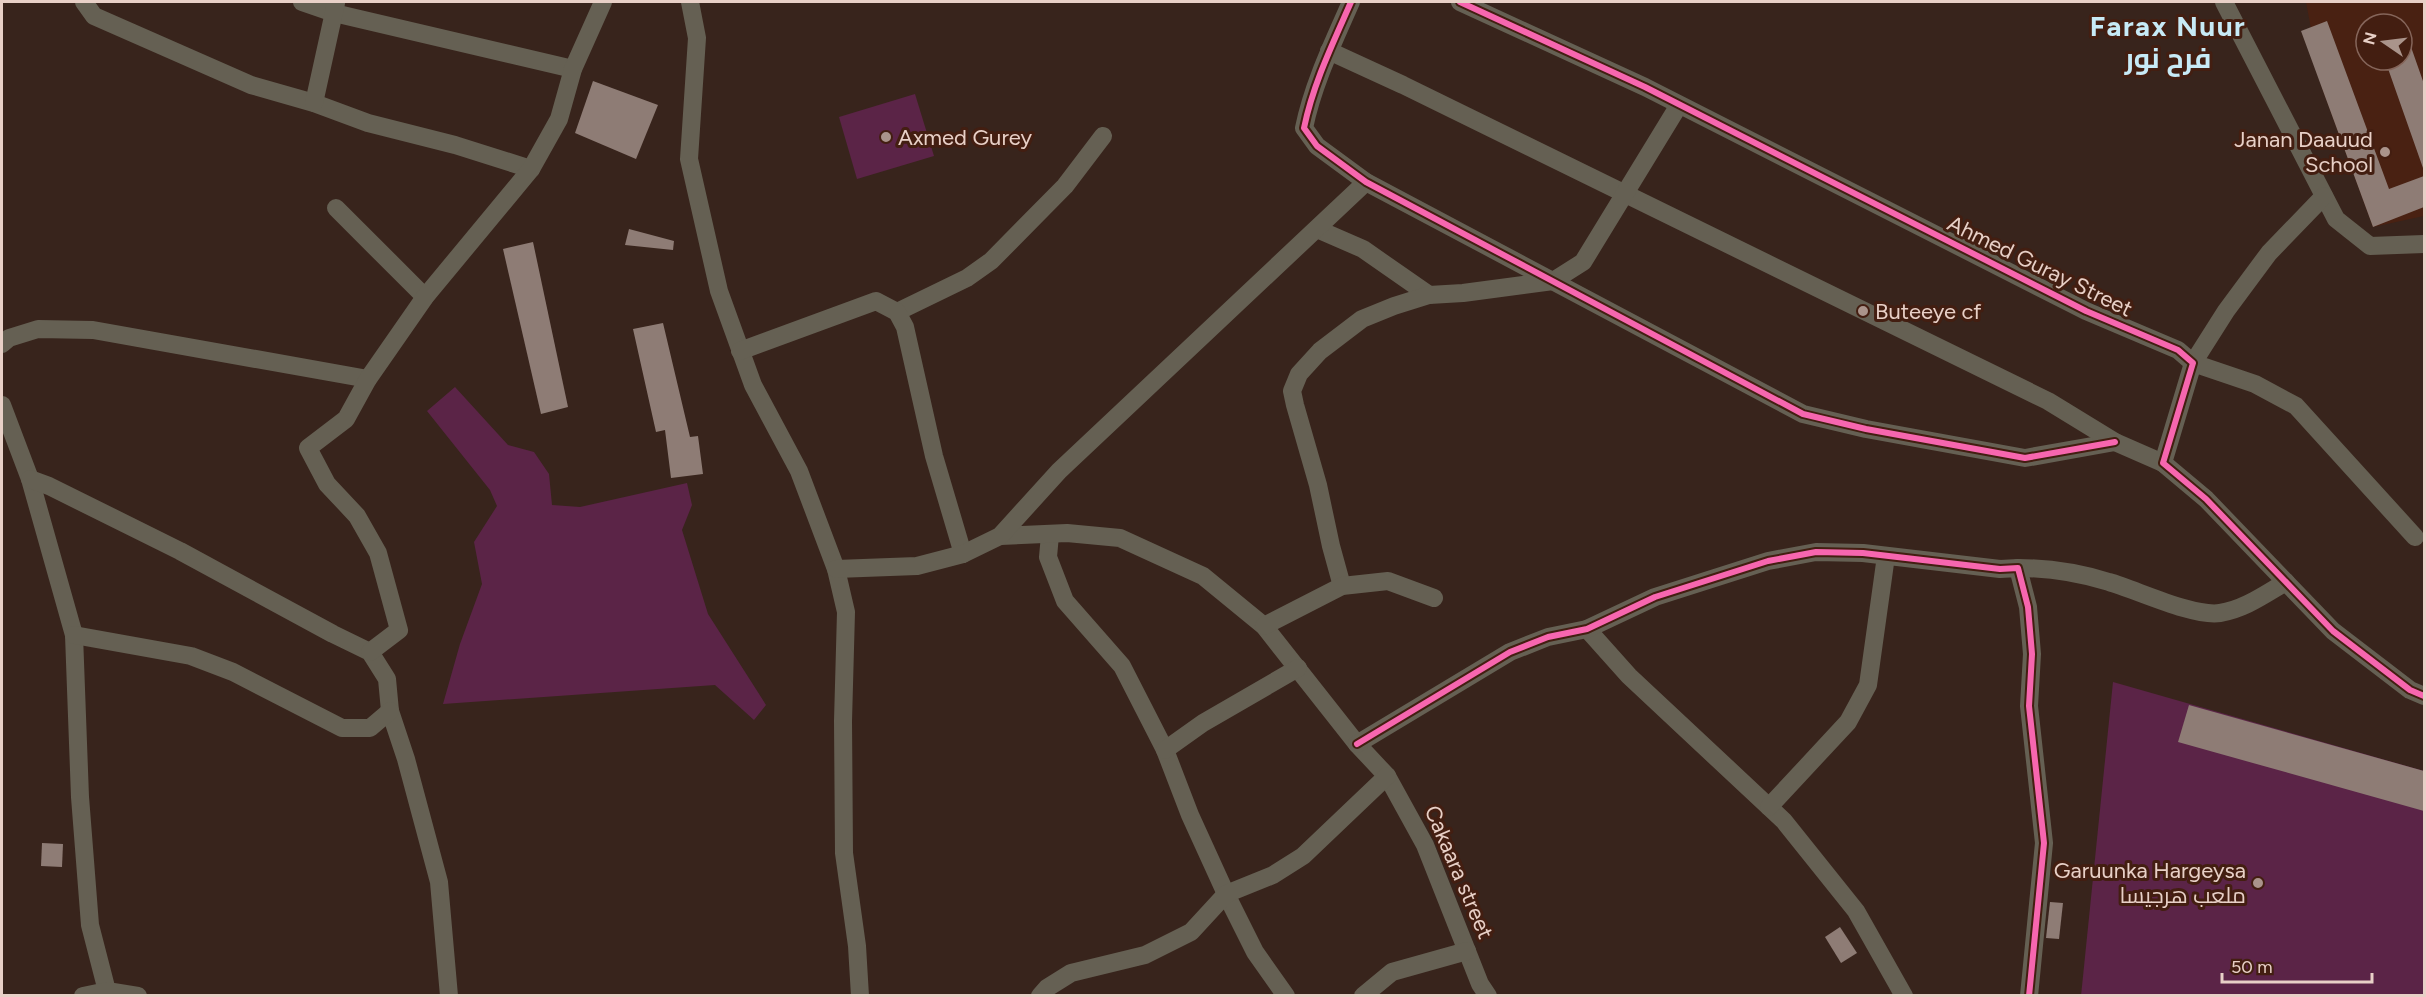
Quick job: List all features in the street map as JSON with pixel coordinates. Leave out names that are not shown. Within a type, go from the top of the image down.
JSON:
[{"type":"street","points":[[84,2],[94,16],[251,85],[314,103],[368,123],[455,145],[531,170]]},
{"type":"street","points":[[302,2],[335,7],[573,69]]},
{"type":"street","points":[[370,652],[399,630],[378,553],[357,516],[327,484],[308,448],[346,419],[368,379],[425,297],[531,170],[559,119],[573,69],[603,2]]},
{"type":"street","points":[[690,2],[697,38],[689,159],[719,291],[753,385],[799,471],[836,569],[846,612],[843,720],[844,853],[857,946],[860,996]]},
{"type":"street","points":[[1351,2],[1329,51],[1304,128],[1317,146],[1366,182],[1803,414],[1866,429],[2025,458],[2115,442]]},
{"type":"street","name":"Ahmed Guray Street","points":[[1460,2],[1679,105],[2086,311],[2178,350],[2193,363],[2255,384],[2296,406],[2415,537]]},
{"type":"street","points":[[2224,2],[2336,219],[2370,246],[2424,244]]},
{"type":"street","points":[[314,103],[335,7]]},
{"type":"street","points":[[1329,51],[2048,400],[2115,442],[2163,463],[2206,499],[2333,631],[2410,690],[2424,696]]},
{"type":"street","points":[[1342,586],[1318,485],[1292,391],[1299,374],[1320,351],[1362,319],[1429,295],[1463,293],[1553,281],[1583,262],[1679,105]]},
{"type":"street","points":[[897,312],[966,278],[991,261],[1065,186],[1103,136]]},
{"type":"street","points":[[836,569],[917,566],[963,554],[1000,536],[1059,471],[1366,182]]},
{"type":"street","points":[[2163,463],[2193,363],[2226,311],[2269,253],[2324,196]]},
{"type":"street","points":[[336,208],[425,297]]},
{"type":"street","points":[[1317,229],[1363,249],[1429,295]]},
{"type":"street","points":[[740,351],[876,301],[897,312],[905,327],[934,456],[963,554]]},
{"type":"street","points":[[2,344],[9,338],[38,329],[93,330],[368,379]]},
{"type":"street","points":[[2,405],[30,479],[74,635],[80,797],[90,925],[107,991]]},
{"type":"street","points":[[30,479],[50,486],[180,551],[370,652],[387,679],[390,711],[409,769],[439,882],[449,996]]},
{"type":"street","name":"Cakaara street","points":[[1000,536],[1050,535],[1067,532],[1120,538],[1203,576],[1264,626],[1357,744],[1387,776],[1425,845],[1480,984],[1488,996]]},
{"type":"street","points":[[1050,535],[1048,557],[1065,601],[1122,666],[1165,750],[1190,815],[1226,894],[1256,952],[1286,996]]},
{"type":"street","points":[[1357,744],[1510,652],[1548,637],[1587,629],[1655,597],[1768,561],[1816,552],[1886,556],[2000,569],[2042,568],[2107,581],[2183,608],[2218,614],[2243,608],[2286,582]]},
{"type":"street","points":[[1769,807],[1848,722],[1868,685],[1886,556]]},
{"type":"street","points":[[2018,568],[2028,606],[2032,654],[2029,706],[2044,843],[2029,996]]},
{"type":"street","points":[[1264,626],[1342,586],[1388,581],[1434,598]]},
{"type":"street","points":[[1587,629],[1629,676],[1784,821],[1856,911],[1904,996]]},
{"type":"street","points":[[74,635],[191,656],[233,672],[342,728],[370,728],[390,711]]},
{"type":"street","points":[[1165,750],[1203,723],[1298,669]]},
{"type":"street","points":[[1040,996],[1047,988],[1071,973],[1145,955],[1191,932],[1226,894],[1273,875],[1303,856],[1387,776]]},
{"type":"street","points":[[1363,996],[1392,972],[1467,951]]},
{"type":"street","points":[[83,996],[107,991],[138,996]]},
{"type":"shaded area","name":"Janan Daauud School","points":[[2306,2],[2424,2],[2424,216],[2373,227],[2322,88]]},
{"type":"shaded area","name":"Axmed Gurey","points":[[915,94],[934,156],[857,179],[839,117]]},
{"type":"shaded area","points":[[455,387],[508,445],[534,452],[549,474],[552,505],[580,507],[687,483],[692,505],[682,530],[708,614],[766,705],[754,720],[715,685],[443,704],[460,644],[482,584],[474,542],[497,506],[490,490],[427,411]]},
{"type":"shaded area","name":"Garuunka Hargeysa ملعب هرجيسا","points":[[2113,682],[2424,771],[2424,995],[2081,996]]},
{"type":"building","points":[[2327,21],[2389,189],[2424,176],[2424,207],[2373,227],[2301,31]]},
{"type":"building","points":[[2414,56],[2424,84],[2423,168],[2389,72],[2414,72]]},
{"type":"building","points":[[593,81],[658,105],[636,159],[575,133]]},
{"type":"building","points":[[629,229],[674,241],[673,250],[625,245]]},
{"type":"building","points":[[533,242],[568,407],[541,414],[503,249]]},
{"type":"building","points":[[663,323],[690,437],[698,436],[703,474],[671,478],[665,430],[656,432],[633,329]]},
{"type":"building","points":[[2189,705],[2424,771],[2424,811],[2178,742]]},
{"type":"building","points":[[42,843],[63,844],[62,867],[41,866]]},
{"type":"building","points":[[2050,902],[2063,903],[2059,939],[2046,938]]},
{"type":"building","points":[[1840,927],[1857,953],[1841,963],[1825,937]]},
{"type":"cycle path","points":[[1351,2],[1318,80],[1304,128],[1317,146],[1366,182],[1803,414],[1866,429],[2025,458],[2115,442]]},
{"type":"cycle path","points":[[1460,2],[1645,87],[2086,311],[2178,350],[2193,363],[2163,463],[2206,499],[2333,631],[2410,690],[2424,696]]},
{"type":"cycle path","points":[[1357,744],[1510,652],[1548,637],[1587,629],[1655,597],[1768,561],[1816,552],[1863,553],[2000,569],[2018,568],[2028,607],[2032,654],[2029,706],[2044,843],[2029,996]]},
{"type":"place","name":"Axmed Gurey","points":[[886,137]]},
{"type":"place","name":"Janan Daauud School","points":[[2385,152]]},
{"type":"place","name":"Buteeye cf","points":[[1863,311]]},
{"type":"place","name":"Garuunka Hargeysa ملعب هرجيسا","points":[[2258,883]]},
{"type":"district","name":"Farax Nuur فرح نور","points":[[2168,42]]}]
